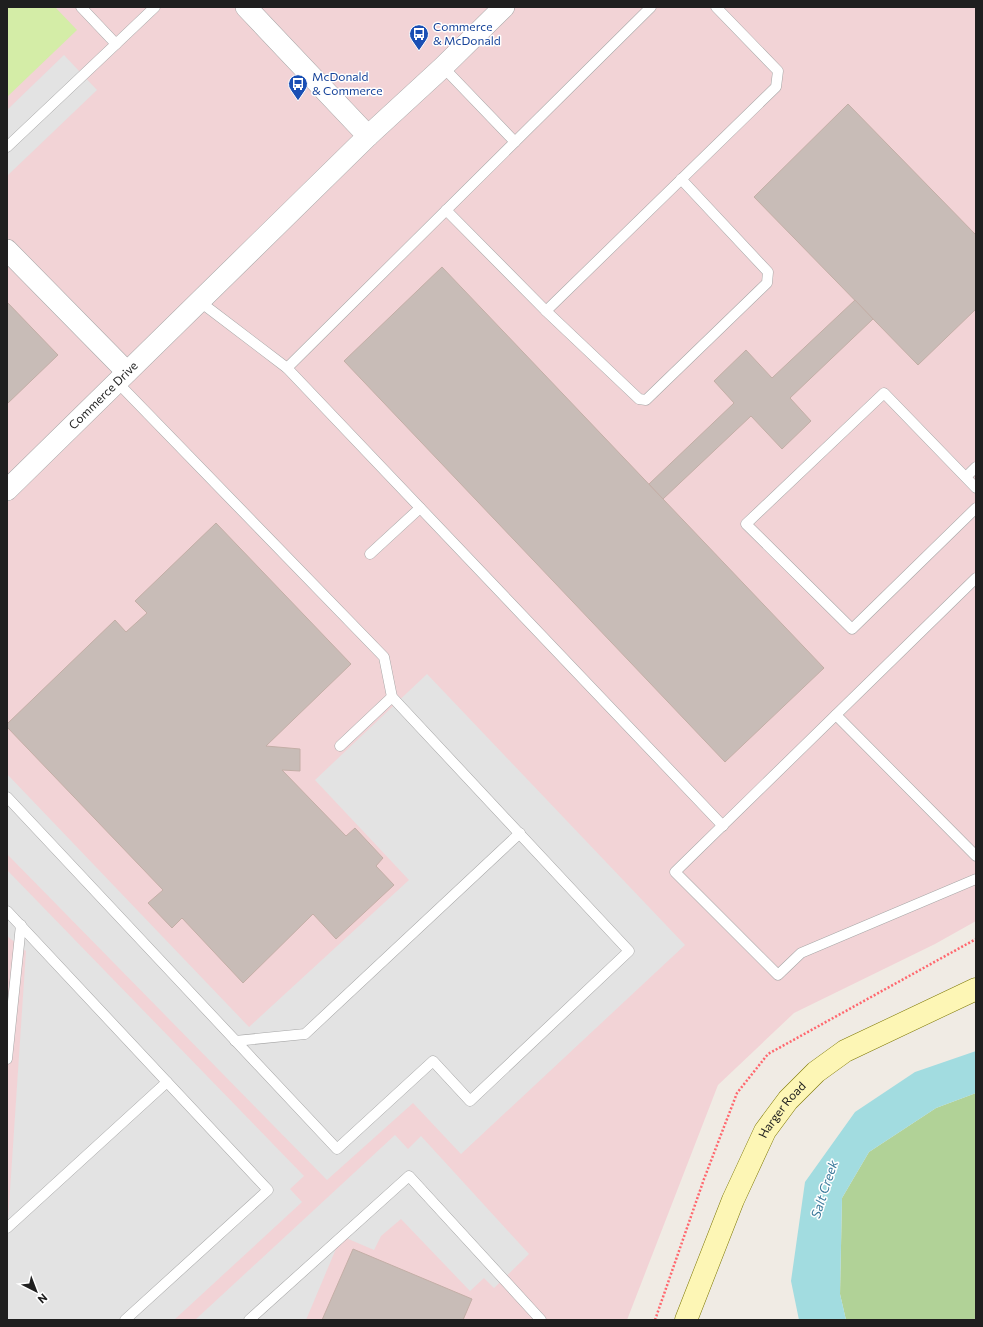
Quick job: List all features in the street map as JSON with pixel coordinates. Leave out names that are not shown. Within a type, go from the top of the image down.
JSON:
[{"type":"street","points":[[246,7],[368,136]]},
{"type":"street","points":[[443,67],[504,7]]},
{"type":"street","name":"Commerce Drive","points":[[7,490],[368,136],[443,67]]},
{"type":"street","points":[[7,250],[122,377]]},
{"type":"street","name":"Harger Road","points":[[686,1320],[734,1200],[765,1131],[788,1100],[816,1072],[845,1051],[976,989]]},
{"type":"lane","points":[[81,7],[116,44]]},
{"type":"lane","points":[[7,147],[155,7]]},
{"type":"lane","points":[[287,368],[650,7]]},
{"type":"lane","points":[[546,312],[776,87],[778,71],[716,7]]},
{"type":"lane","points":[[443,67],[515,142]]},
{"type":"lane","points":[[446,210],[546,312],[639,399],[646,400],[767,283],[768,272],[681,179]]},
{"type":"lane","points":[[199,301],[287,368],[723,826]]},
{"type":"lane","points":[[7,797],[337,1149],[433,1061],[470,1100],[629,951],[392,696],[384,657],[122,377]]},
{"type":"lane","points":[[976,488],[884,393],[746,524],[852,629],[976,508]]},
{"type":"lane","points":[[966,477],[976,467]]},
{"type":"lane","points":[[370,554],[420,508]]},
{"type":"lane","points":[[976,578],[675,872],[778,975],[801,953],[976,879]]},
{"type":"lane","points":[[340,746],[392,696]]},
{"type":"lane","points":[[836,715],[976,856]]},
{"type":"lane","points":[[235,1041],[305,1034],[520,833]]},
{"type":"lane","points":[[7,910],[268,1190],[125,1320]]},
{"type":"lane","points":[[7,1059],[21,926]]},
{"type":"lane","points":[[7,1228],[167,1082]]},
{"type":"lane","points":[[249,1320],[409,1176],[541,1320]]},
{"type":"lane","points":[[261,1320],[268,1303]]},
{"type":"shaded area","points":[[7,7],[976,7],[976,921],[935,944],[794,1013],[718,1085],[627,1320],[7,1320]]},
{"type":"shaded area","points":[[64,55],[97,90],[7,176],[7,110]]},
{"type":"shaded area","points":[[427,674],[685,945],[461,1154],[413,1103],[327,1180],[7,854],[7,774],[249,1027],[409,880],[315,780]]},
{"type":"shaded area","points":[[7,870],[304,1176],[290,1189],[302,1202],[174,1320],[7,1320],[7,1236],[26,951],[7,936]]},
{"type":"shaded area","points":[[395,1135],[408,1149],[421,1136],[529,1254],[494,1288],[484,1278],[470,1291],[401,1219],[381,1236],[374,1250],[346,1238],[338,1244],[306,1320],[195,1320]]},
{"type":"green space","points":[[7,7],[55,7],[77,30],[7,97]]},
{"type":"green space","points":[[976,1093],[976,1320],[846,1320],[840,1294],[842,1198],[869,1152],[936,1108]]},
{"type":"water","name":"Salt Creek","points":[[976,1051],[976,1093],[936,1108],[869,1152],[842,1198],[840,1294],[846,1320],[799,1320],[791,1281],[805,1182],[855,1112],[915,1072]]},
{"type":"building","points":[[848,104],[976,235],[976,309],[918,365],[754,197]]},
{"type":"building","points":[[442,267],[824,668],[725,762],[344,361]]},
{"type":"building","points":[[855,300],[873,319],[790,398],[811,421],[782,449],[751,416],[663,499],[649,484],[734,403],[714,381],[746,350],[772,378]]},
{"type":"building","points":[[7,302],[58,355],[7,404]]},
{"type":"building","points":[[216,523],[351,664],[266,746],[300,749],[300,771],[282,770],[346,836],[355,828],[383,858],[376,866],[394,885],[336,939],[313,914],[243,983],[182,918],[172,928],[148,903],[163,890],[7,727],[7,724],[115,620],[126,632],[147,613],[135,601]]},
{"type":"building","points":[[353,1249],[472,1299],[463,1320],[322,1320]]},
{"type":"place","name":"Commerce & McDonald","points":[[419,51]]},
{"type":"place","name":"McDonald & Commerce","points":[[298,101]]}]
